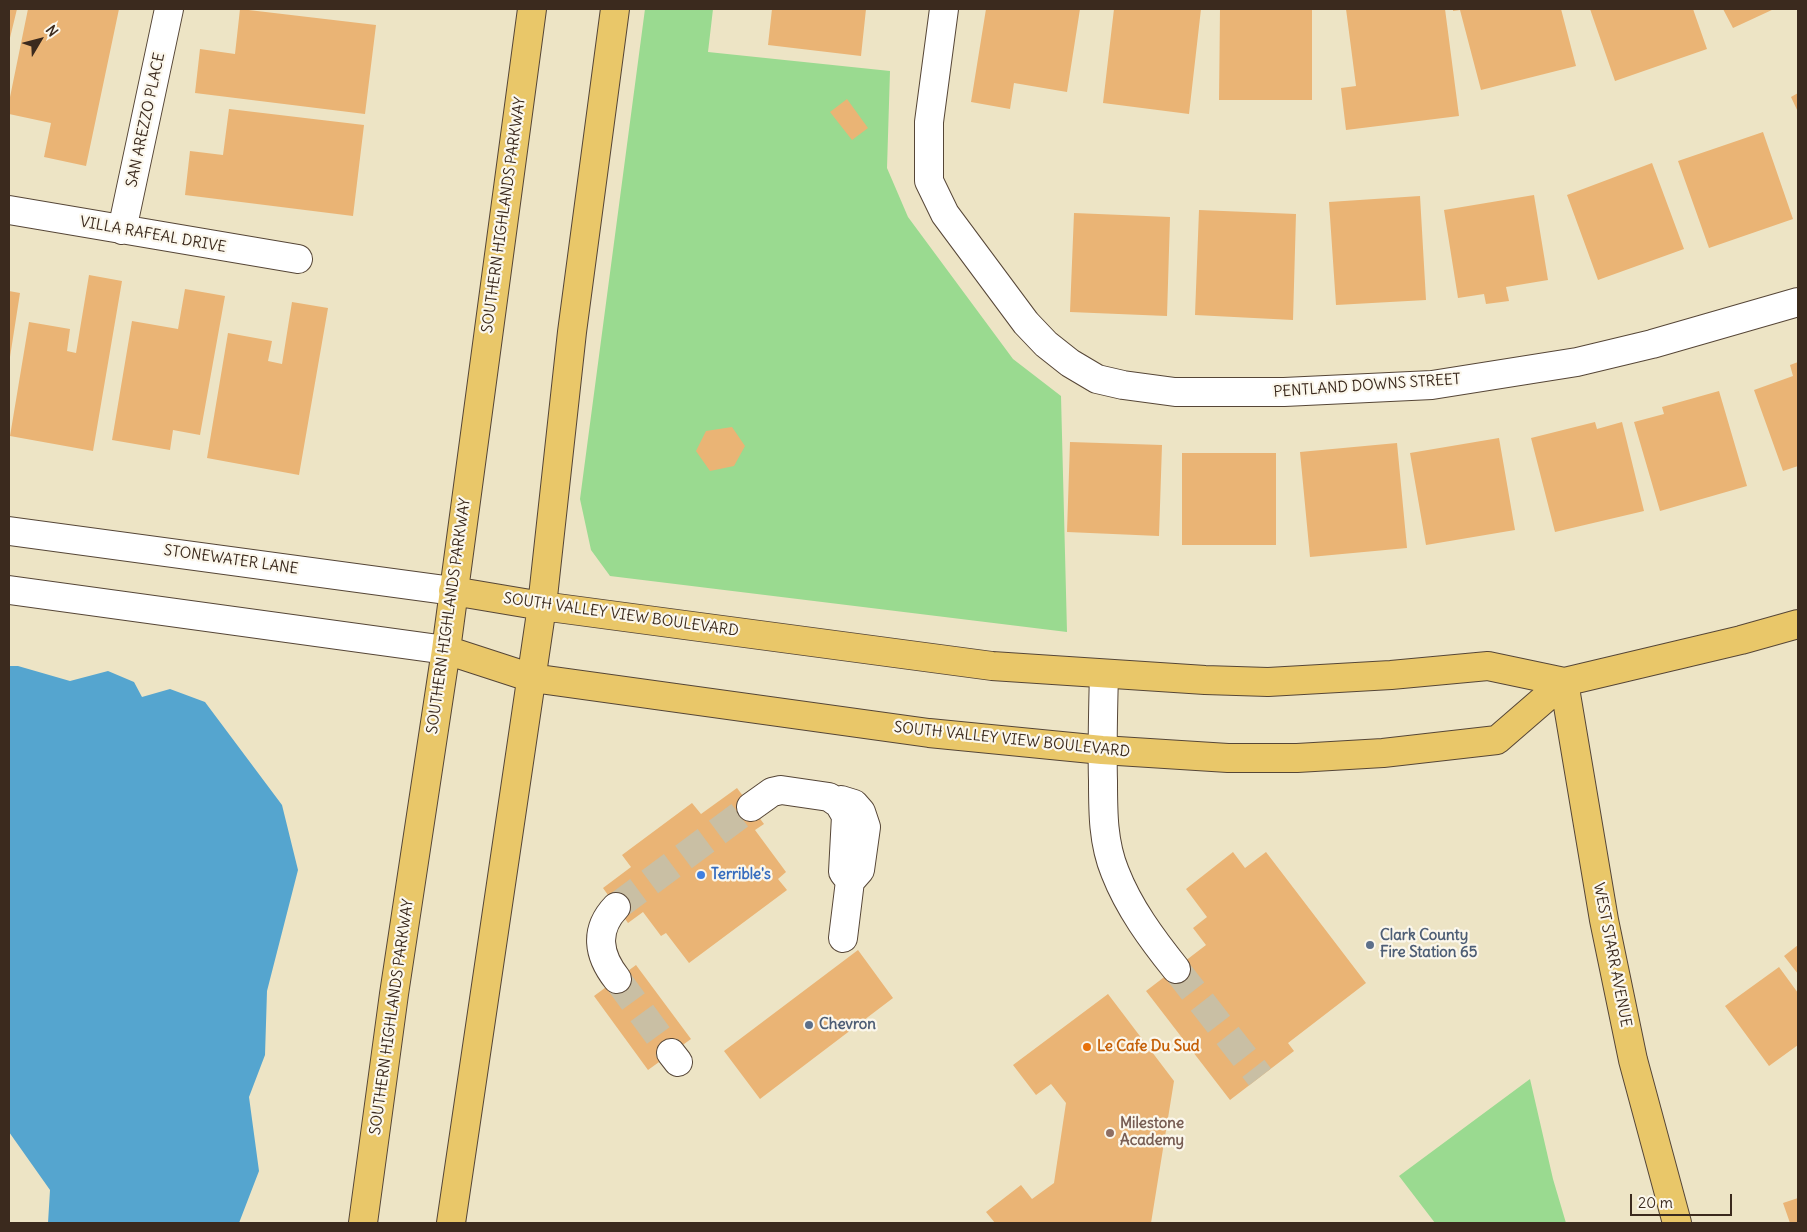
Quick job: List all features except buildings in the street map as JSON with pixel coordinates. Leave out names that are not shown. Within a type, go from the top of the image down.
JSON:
[{"type":"main road","name":"SOUTHERN HIGHLANDS PARKWAY","points":[[363,1223],[394,994],[446,650],[532,9]]},
{"type":"main road","points":[[451,1223],[542,606],[572,332],[614,9]]},
{"type":"main road","name":"SOUTH VALLEY VIEW BOULEVARD","points":[[453,591],[542,606],[992,666],[1205,680],[1268,682],[1391,675],[1488,666],[1564,682],[1731,643],[1798,624]]},
{"type":"main road","name":"SOUTH VALLEY VIEW BOULEVARD","points":[[446,650],[532,678],[929,733],[1102,750],[1228,758],[1297,758],[1383,753],[1497,740],[1564,682]]},
{"type":"main road","name":"WEST STARR AVENUE","points":[[1564,682],[1605,929],[1633,1060],[1677,1223]]},
{"type":"street","name":"SAN AREZZO PLACE","points":[[122,230],[169,9]]},
{"type":"street","name":"PENTLAND DOWNS STREET","points":[[944,9],[929,122],[929,181],[945,214],[1026,323],[1046,344],[1070,363],[1098,379],[1123,385],[1175,392],[1284,392],[1441,383],[1577,362],[1652,344],[1798,302]]},
{"type":"street","name":"VILLA RAFEAL DRIVE","points":[[9,210],[298,259]]},
{"type":"street","name":"STONEWATER LANE","points":[[9,531],[453,591]]},
{"type":"street","points":[[9,590],[446,650]]},
{"type":"street","points":[[1104,674],[1102,750],[1103,828],[1114,871],[1130,904],[1150,936],[1176,969]]},
{"type":"street","points":[[751,807],[772,792],[781,790],[829,797],[839,804],[846,816],[843,872],[850,881],[843,938]]},
{"type":"street","points":[[616,907],[607,917],[601,934],[603,956],[616,979]]},
{"type":"green space","points":[[645,9],[713,9],[708,52],[890,71],[887,168],[908,217],[1013,359],[1061,396],[1067,632],[610,576],[591,550],[580,499]]},
{"type":"green space","points":[[1530,1079],[1553,1179],[1566,1223],[1435,1223],[1399,1176]]},
{"type":"water","points":[[9,666],[18,666],[70,681],[108,671],[134,682],[142,697],[170,689],[205,702],[282,805],[298,870],[267,991],[265,1055],[249,1097],[259,1171],[239,1223],[48,1223],[50,1190],[9,1132]]},
{"type":"tunnel","points":[[616,907],[751,807]]},
{"type":"tunnel","points":[[1176,969],[1260,1077]]},
{"type":"tunnel","points":[[617,979],[671,1053]]},
{"type":"place","name":"Terrible's","points":[[701,875]]},
{"type":"place","name":"Clark County Fire Station 65","points":[[1370,945]]},
{"type":"place","name":"Chevron","points":[[809,1025]]},
{"type":"place","name":"Le Cafe Du Sud","points":[[1087,1047]]},
{"type":"place","name":"Milestone Academy","points":[[1110,1133]]}]
